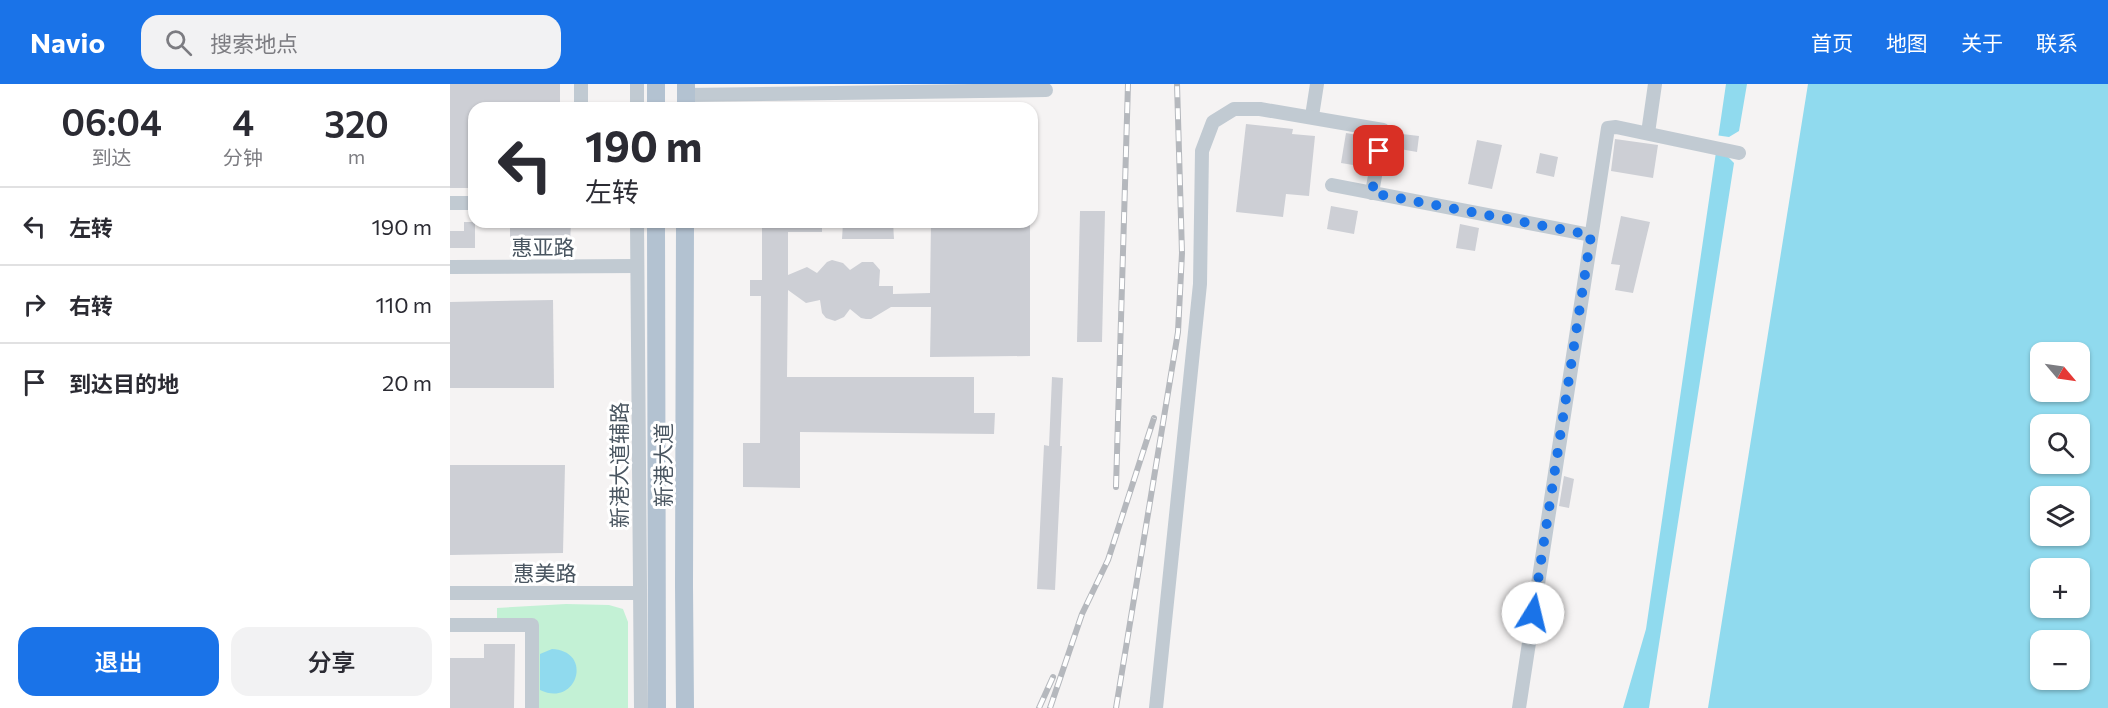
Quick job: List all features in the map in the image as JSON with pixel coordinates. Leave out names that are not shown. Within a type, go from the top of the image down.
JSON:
[{"type":"main road","points":[[656,84],[656,102]]},
{"type":"main road","name":"新港大道","points":[[656,228],[657,708]]},
{"type":"main road","name":"新港大道","points":[[685,228],[685,708]]},
{"type":"street","points":[[581,84],[581,102]]},
{"type":"street","points":[[637,84],[637,102]]},
{"type":"street","points":[[1312,116],[1317,84]]},
{"type":"street","points":[[1648,134],[1656,84]]},
{"type":"street","points":[[686,96],[1046,90]]},
{"type":"street","points":[[1156,708],[1200,284],[1202,151],[1213,122],[1234,109],[1260,109],[1312,116],[1383,130],[1372,193]]},
{"type":"street","points":[[1519,708],[1608,128],[1616,127],[1739,153]]},
{"type":"street","points":[[1332,185],[1591,235]]},
{"type":"street","points":[[450,203],[468,203]]},
{"type":"street","name":"新港大道辅路","points":[[637,228],[641,708]]},
{"type":"street","name":"惠亚路","points":[[450,267],[637,266]]},
{"type":"street","name":"惠美路","points":[[450,592],[640,593]]},
{"type":"street","points":[[450,625],[532,625],[532,708]]},
{"type":"green space","points":[[566,604],[609,605],[623,609],[628,622],[628,708],[539,708],[536,619],[497,619],[497,608]]},
{"type":"water","points":[[1726,84],[2108,84],[2108,708],[1623,708],[1646,629]]},
{"type":"water","points":[[552,649],[565,652],[573,659],[576,668],[576,677],[571,685],[563,691],[553,693],[540,690],[540,654]]},
{"type":"pier","points":[[1747,84],[1808,84],[1708,708],[1649,708],[1734,163],[1726,155],[1713,153],[1715,135],[1729,137],[1739,131]]},
{"type":"building","points":[[450,84],[560,84],[560,102],[468,102],[468,188],[450,188]]},
{"type":"building","points":[[1246,124],[1293,129],[1292,134],[1315,136],[1309,196],[1286,194],[1283,217],[1236,212]]},
{"type":"building","points":[[1346,133],[1364,136],[1359,166],[1341,163]]},
{"type":"building","points":[[1402,134],[1419,136],[1417,152],[1400,149]]},
{"type":"building","points":[[1615,139],[1658,145],[1653,178],[1611,171]]},
{"type":"building","points":[[1477,140],[1502,145],[1492,189],[1468,184]]},
{"type":"building","points":[[1540,153],[1558,157],[1554,177],[1536,173]]},
{"type":"building","points":[[1331,206],[1358,211],[1354,234],[1327,229]]},
{"type":"building","points":[[1080,211],[1105,211],[1102,342],[1077,342]]},
{"type":"building","points":[[1621,216],[1650,222],[1633,293],[1615,290],[1620,265],[1611,264]]},
{"type":"building","points":[[464,222],[468,222],[468,228],[475,228],[475,248],[450,248],[450,231],[464,231]]},
{"type":"building","points":[[1460,224],[1479,228],[1475,251],[1456,248]]},
{"type":"building","points":[[510,228],[571,228],[570,243],[510,242]]},
{"type":"building","points":[[762,228],[822,228],[822,232],[788,232],[788,275],[807,267],[817,273],[832,260],[843,263],[850,270],[862,262],[873,262],[880,270],[879,286],[893,286],[893,294],[930,293],[931,228],[1030,228],[1030,356],[930,357],[931,307],[891,307],[871,319],[861,318],[850,309],[844,317],[835,321],[826,318],[822,313],[820,300],[806,303],[788,290],[787,377],[974,377],[974,413],[995,413],[994,434],[800,432],[800,488],[743,487],[743,443],[760,443],[761,296],[750,296],[750,280],[762,280]]},
{"type":"building","points":[[843,228],[893,228],[894,239],[842,239]]},
{"type":"building","points":[[553,300],[554,388],[450,388],[450,302]]},
{"type":"building","points":[[1052,377],[1063,378],[1055,590],[1037,589],[1044,445],[1049,446]]},
{"type":"building","points":[[450,465],[565,465],[563,553],[450,555]]},
{"type":"building","points":[[1564,476],[1574,479],[1569,508],[1559,506]]},
{"type":"building","points":[[484,644],[515,644],[514,708],[450,708],[450,658],[484,658]]},
{"type":"railway","points":[[1116,487],[1128,84]]},
{"type":"railway","points":[[1116,708],[1178,332],[1182,253],[1177,84]]},
{"type":"railway","points":[[1050,708],[1082,614],[1108,560],[1154,418]]},
{"type":"railway","points":[[1039,708],[1053,677]]},
{"type":"route","points":[[1379,151],[1372,193],[1591,235],[1533,613]]}]
